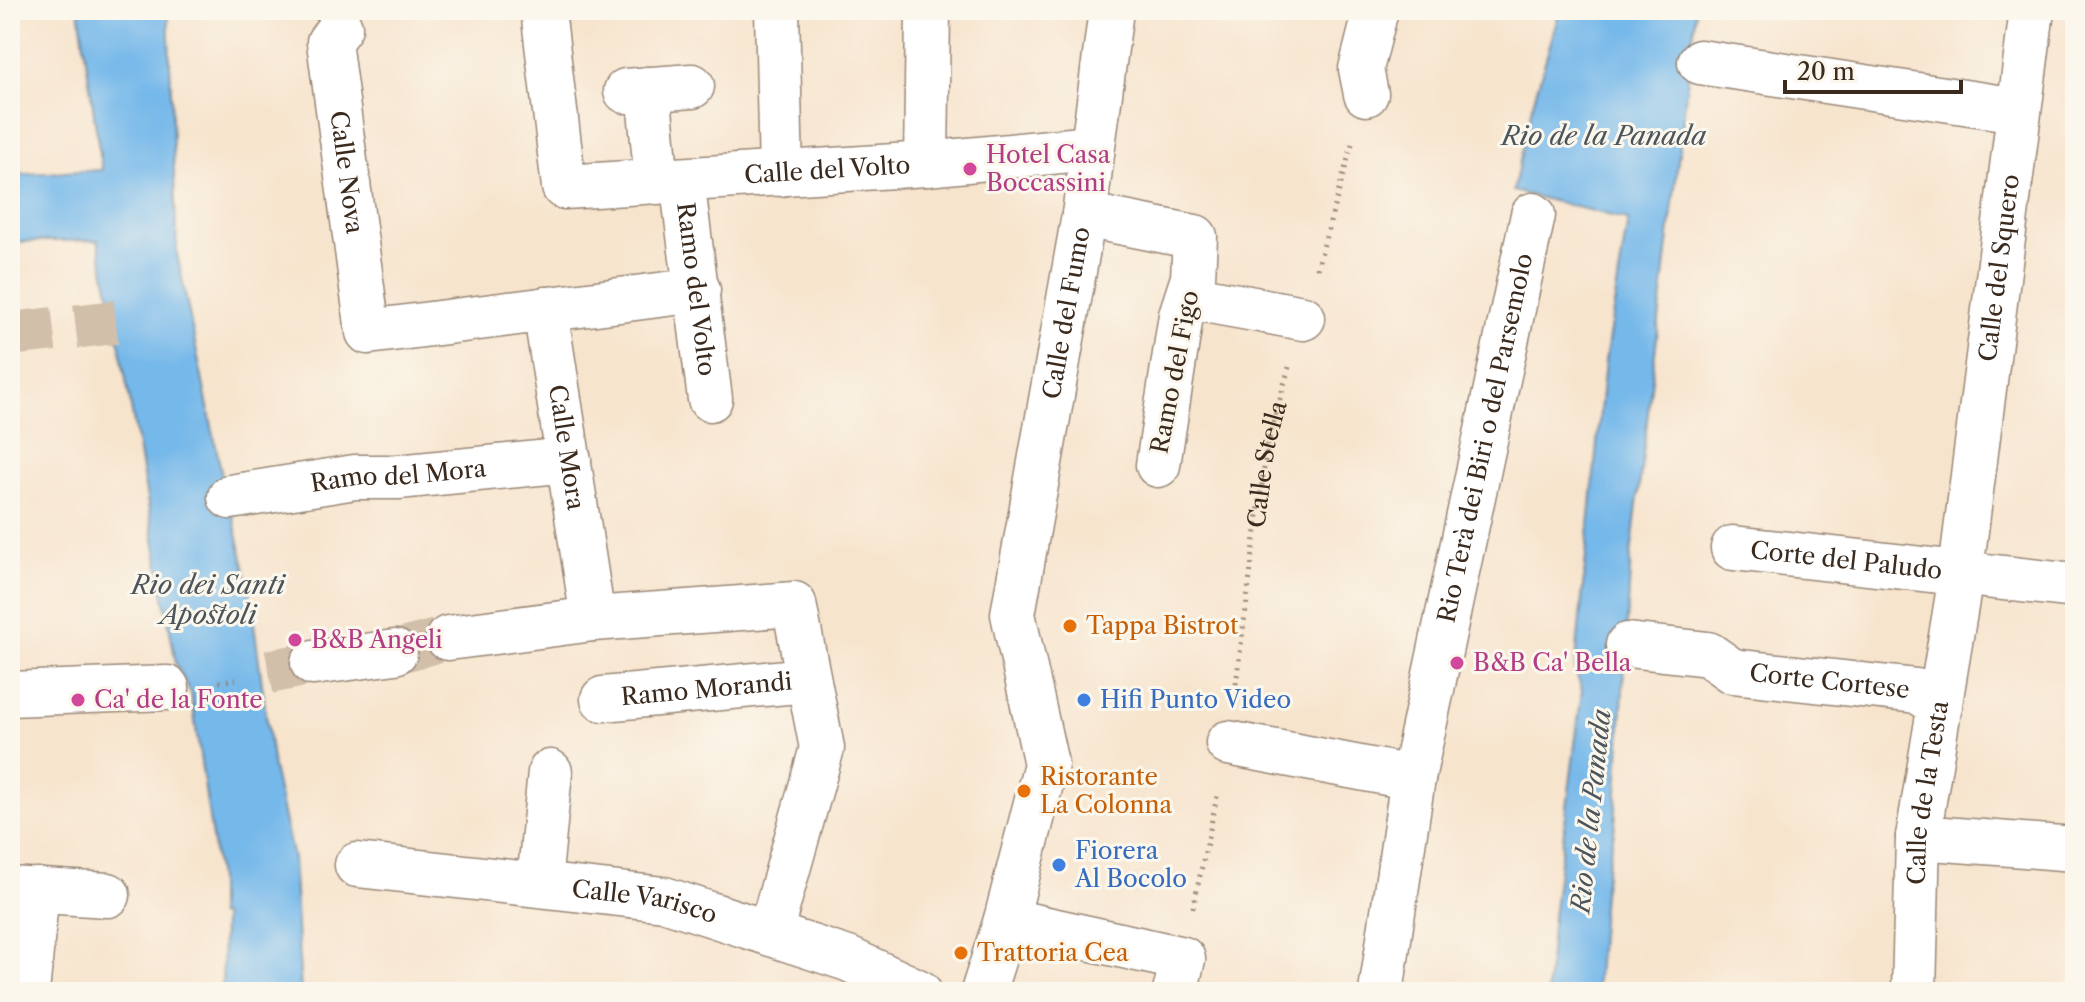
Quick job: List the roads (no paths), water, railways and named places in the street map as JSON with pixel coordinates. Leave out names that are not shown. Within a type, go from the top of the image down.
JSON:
[{"type":"street","name":"Calle del Volto","points":[[543,10],[564,187],[926,164],[1092,148]]},
{"type":"street","points":[[777,10],[781,174]]},
{"type":"street","points":[[926,164],[928,10]]},
{"type":"street","name":"Calle del Fumo","points":[[1006,920],[1046,764],[1013,614],[1084,215],[1111,10]]},
{"type":"street","points":[[1366,94],[1361,69],[1376,10]]},
{"type":"street","name":"Calle del Squero","points":[[1965,526],[2032,10]]},
{"type":"street","name":"Calle Nova","points":[[345,21],[329,42],[368,332],[548,308]]},
{"type":"street","points":[[1700,62],[1908,96],[2017,110]]},
{"type":"street","name":"Ramo del Volto","points":[[692,86],[637,90],[670,181],[698,290],[710,399]]},
{"type":"street","name":"Ramo del Figo","points":[[1084,215],[1195,237],[1190,288],[1181,315],[1158,465]]},
{"type":"street","name":"Rio Terà dei Biri o del Parsemolo","points":[[1381,992],[1413,778],[1533,215]]},
{"type":"street","points":[[1190,288],[1303,318]]},
{"type":"street","points":[[548,308],[698,290]]},
{"type":"street","name":"Calle Mora","points":[[548,308],[593,619]]},
{"type":"street","name":"Ramo del Mora","points":[[230,497],[355,477],[398,477],[569,460]]},
{"type":"street","name":"Corte del Paludo","points":[[1959,583],[1965,526]]},
{"type":"street","name":"Corte del Paludo","points":[[1733,548],[1959,583],[2075,586]]},
{"type":"street","name":"Calle de la Testa","points":[[1914,992],[1918,837],[1959,583]]},
{"type":"street","points":[[448,638],[593,619],[794,604],[822,748],[770,933]]},
{"type":"street","name":"Corte Cortese","points":[[1628,645],[1708,654],[1732,671],[1917,691],[1940,705]]},
{"type":"street","points":[[313,663],[395,652]]},
{"type":"street","name":"Ramo Morandi","points":[[603,699],[808,680]]},
{"type":"street","points":[[10,694],[167,688]]},
{"type":"street","points":[[1228,743],[1413,778]]},
{"type":"street","points":[[539,883],[550,772]]},
{"type":"street","points":[[1918,837],[2075,849]]},
{"type":"street","name":"Calle Varisco","points":[[357,865],[664,899],[770,933],[841,976],[919,992]]},
{"type":"street","points":[[27,992],[24,890],[108,895]]},
{"type":"street","points":[[983,992],[1006,920],[1182,960]]},
{"type":"water","name":"Rio dei Santi Apostoli","points":[[79,10],[168,10],[177,254],[225,491],[230,501],[250,593],[273,768],[293,859],[301,992],[222,992],[223,916],[218,915],[218,879],[191,694],[176,664],[98,240],[10,242],[10,175],[102,170]]},
{"type":"water","name":"Rio de la Panada","points":[[1560,10],[1696,10],[1631,555],[1615,826],[1603,892],[1596,992],[1547,992],[1552,925],[1582,690],[1575,670],[1605,361],[1628,220],[1513,191],[1533,103]]},
{"type":"tunnel","points":[[10,334],[116,322]]},
{"type":"tunnel","points":[[395,652],[448,638]]},
{"type":"tunnel","points":[[269,672],[313,663]]},
{"type":"place","name":"Hotel Casa Boccassini","points":[[970,169]]},
{"type":"place","name":"Tappa Bistrot","points":[[1070,626]]},
{"type":"place","name":"B&B Angeli","points":[[295,640]]},
{"type":"place","name":"B&B Ca' Bella","points":[[1457,663]]},
{"type":"place","name":"Ca' de la Fonte","points":[[78,700]]},
{"type":"place","name":"Hifi Punto Video","points":[[1084,700]]},
{"type":"place","name":"Ristorante La Colonna","points":[[1024,791]]},
{"type":"place","name":"Fiorera Al Bocolo","points":[[1059,865]]},
{"type":"place","name":"Trattoria Cea","points":[[961,953]]}]
